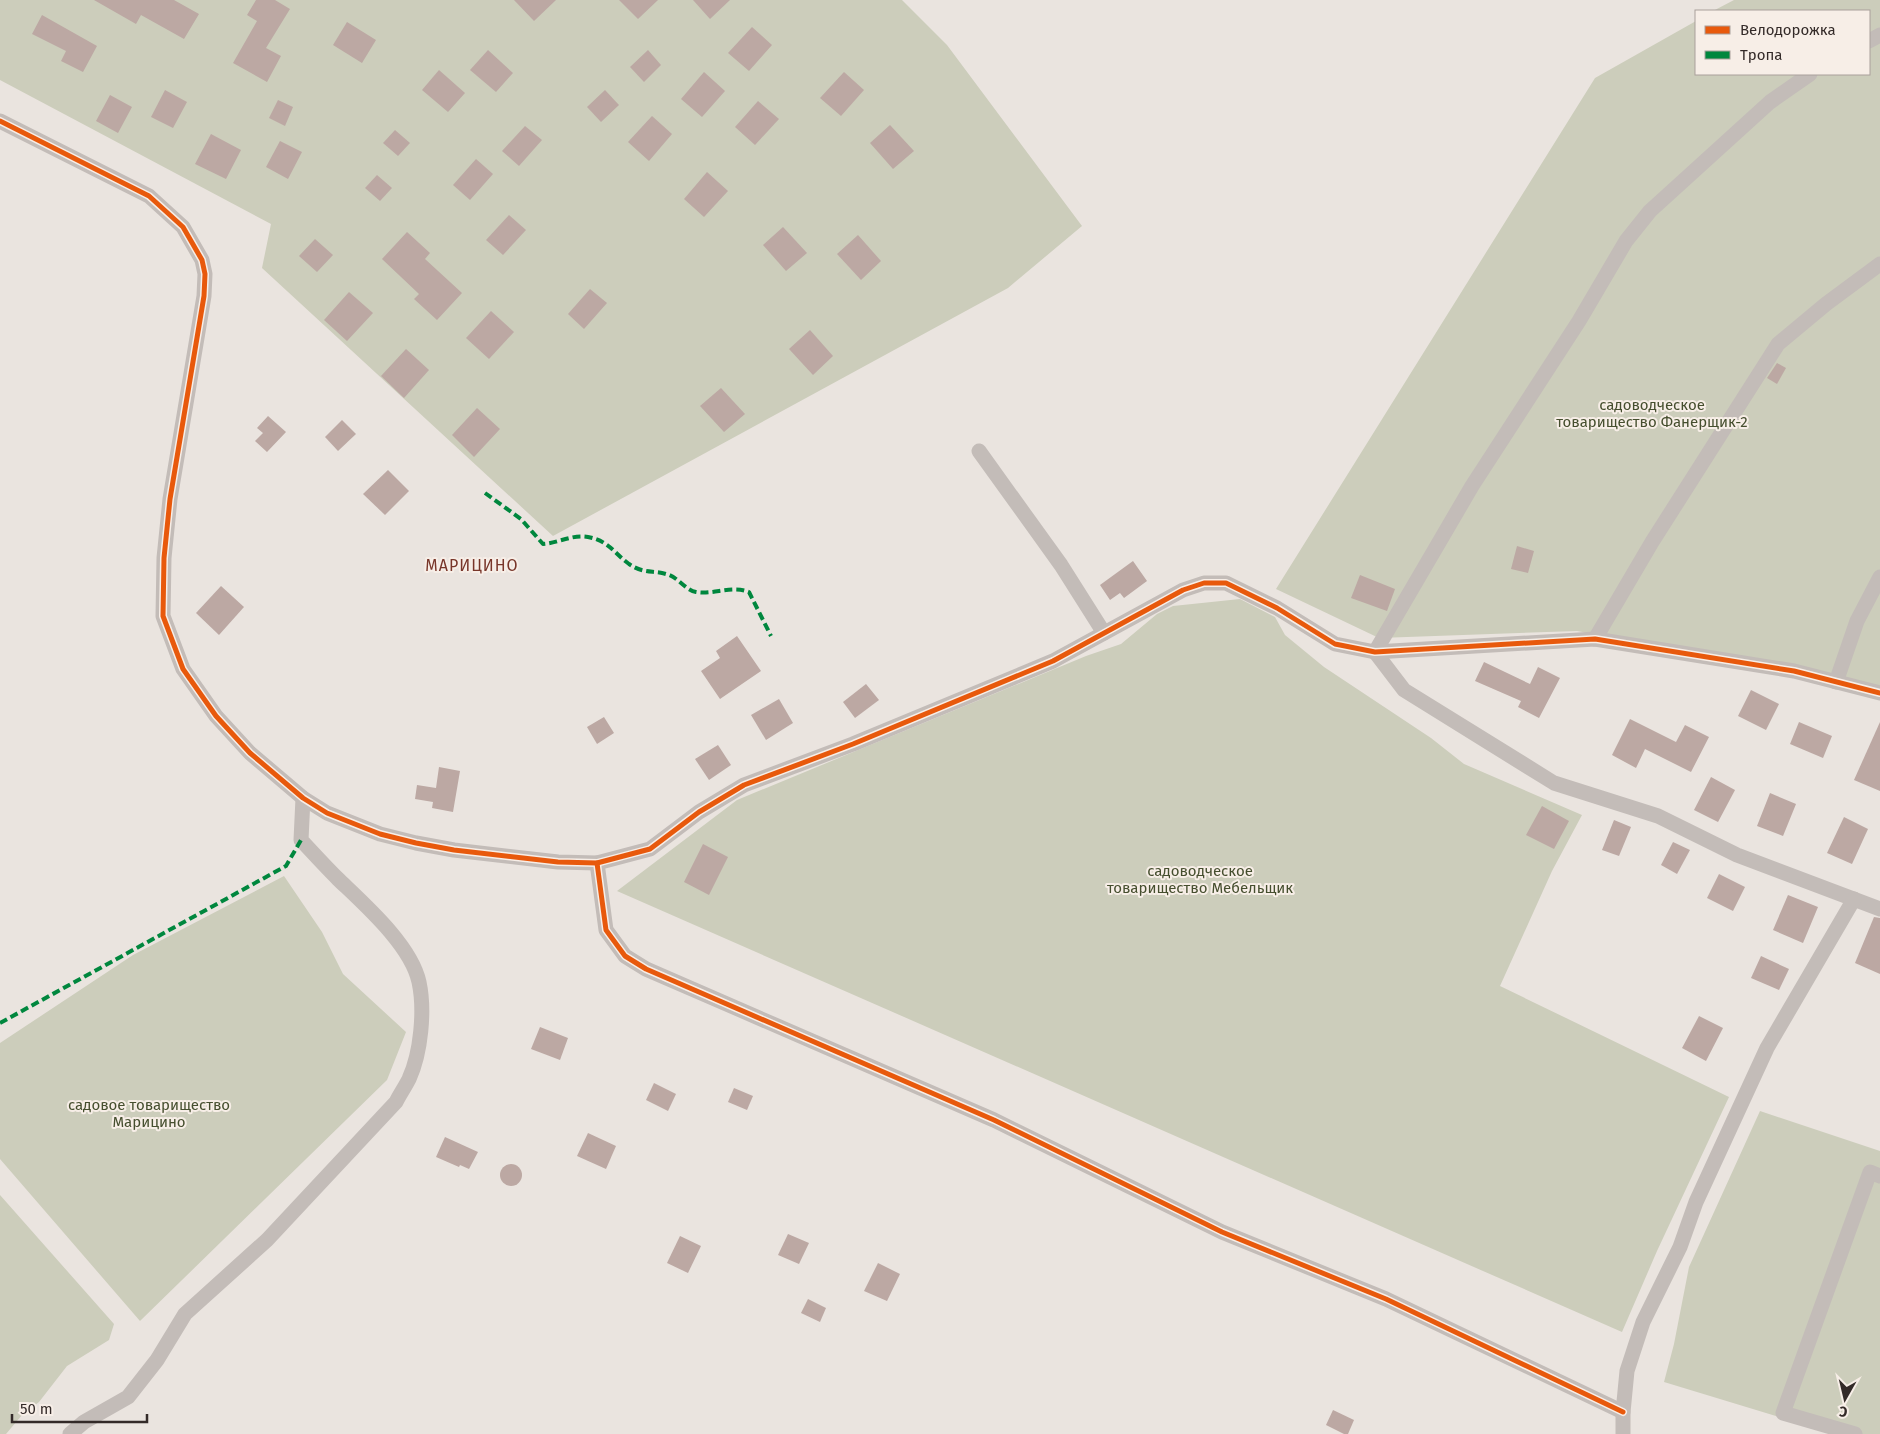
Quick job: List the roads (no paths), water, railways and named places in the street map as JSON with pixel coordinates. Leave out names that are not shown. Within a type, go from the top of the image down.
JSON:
[{"type":"street","points":[[1375,652],[1472,486],[1579,320],[1626,241],[1657,205],[1770,102],[1809,75]]},
{"type":"street","points":[[0,120],[149,196],[184,227],[202,260],[205,274],[204,296],[170,499],[166,538],[163,616],[183,669],[216,716],[250,753],[303,798],[327,813],[380,834],[454,850],[548,861],[597,863],[650,849],[699,812],[744,785],[853,744],[1053,661],[1182,590],[1204,584],[1226,583],[1277,608],[1334,644],[1375,652],[1595,639],[1794,671],[1880,693]]},
{"type":"street","points":[[1595,639],[1652,542],[1778,344],[1826,304],[1880,264]]},
{"type":"street","points":[[979,451],[1061,565],[1104,633]]},
{"type":"street","points":[[1836,682],[1857,621],[1880,577]]},
{"type":"street","points":[[1375,652],[1404,690],[1554,783],[1658,816],[1738,855],[1880,909]]},
{"type":"street","points":[[70,1434],[84,1422],[128,1397],[157,1360],[185,1314],[267,1240],[396,1102],[409,1078],[417,1054],[422,1014],[419,981],[408,955],[377,916],[301,840],[303,798]]},
{"type":"street","points":[[597,863],[606,930],[625,956],[646,969],[994,1120],[1222,1232],[1386,1299],[1623,1412]]},
{"type":"street","points":[[1623,1434],[1627,1371],[1643,1322],[1680,1247],[1696,1202],[1767,1048],[1854,899]]},
{"type":"street","points":[[1855,1434],[1783,1413],[1870,1172],[1880,1176]]},
{"type":"district","name":"МАРИЦИНО","points":[[472,565]]},
{"type":"park label","name":"садоводческое товарищество Фанерщик-2","points":[[1652,414]]},
{"type":"park label","name":"садоводческое товарищество Мебельщик","points":[[1200,880]]},
{"type":"park label","name":"садовое товарищество Марицино","points":[[149,1114]]}]
